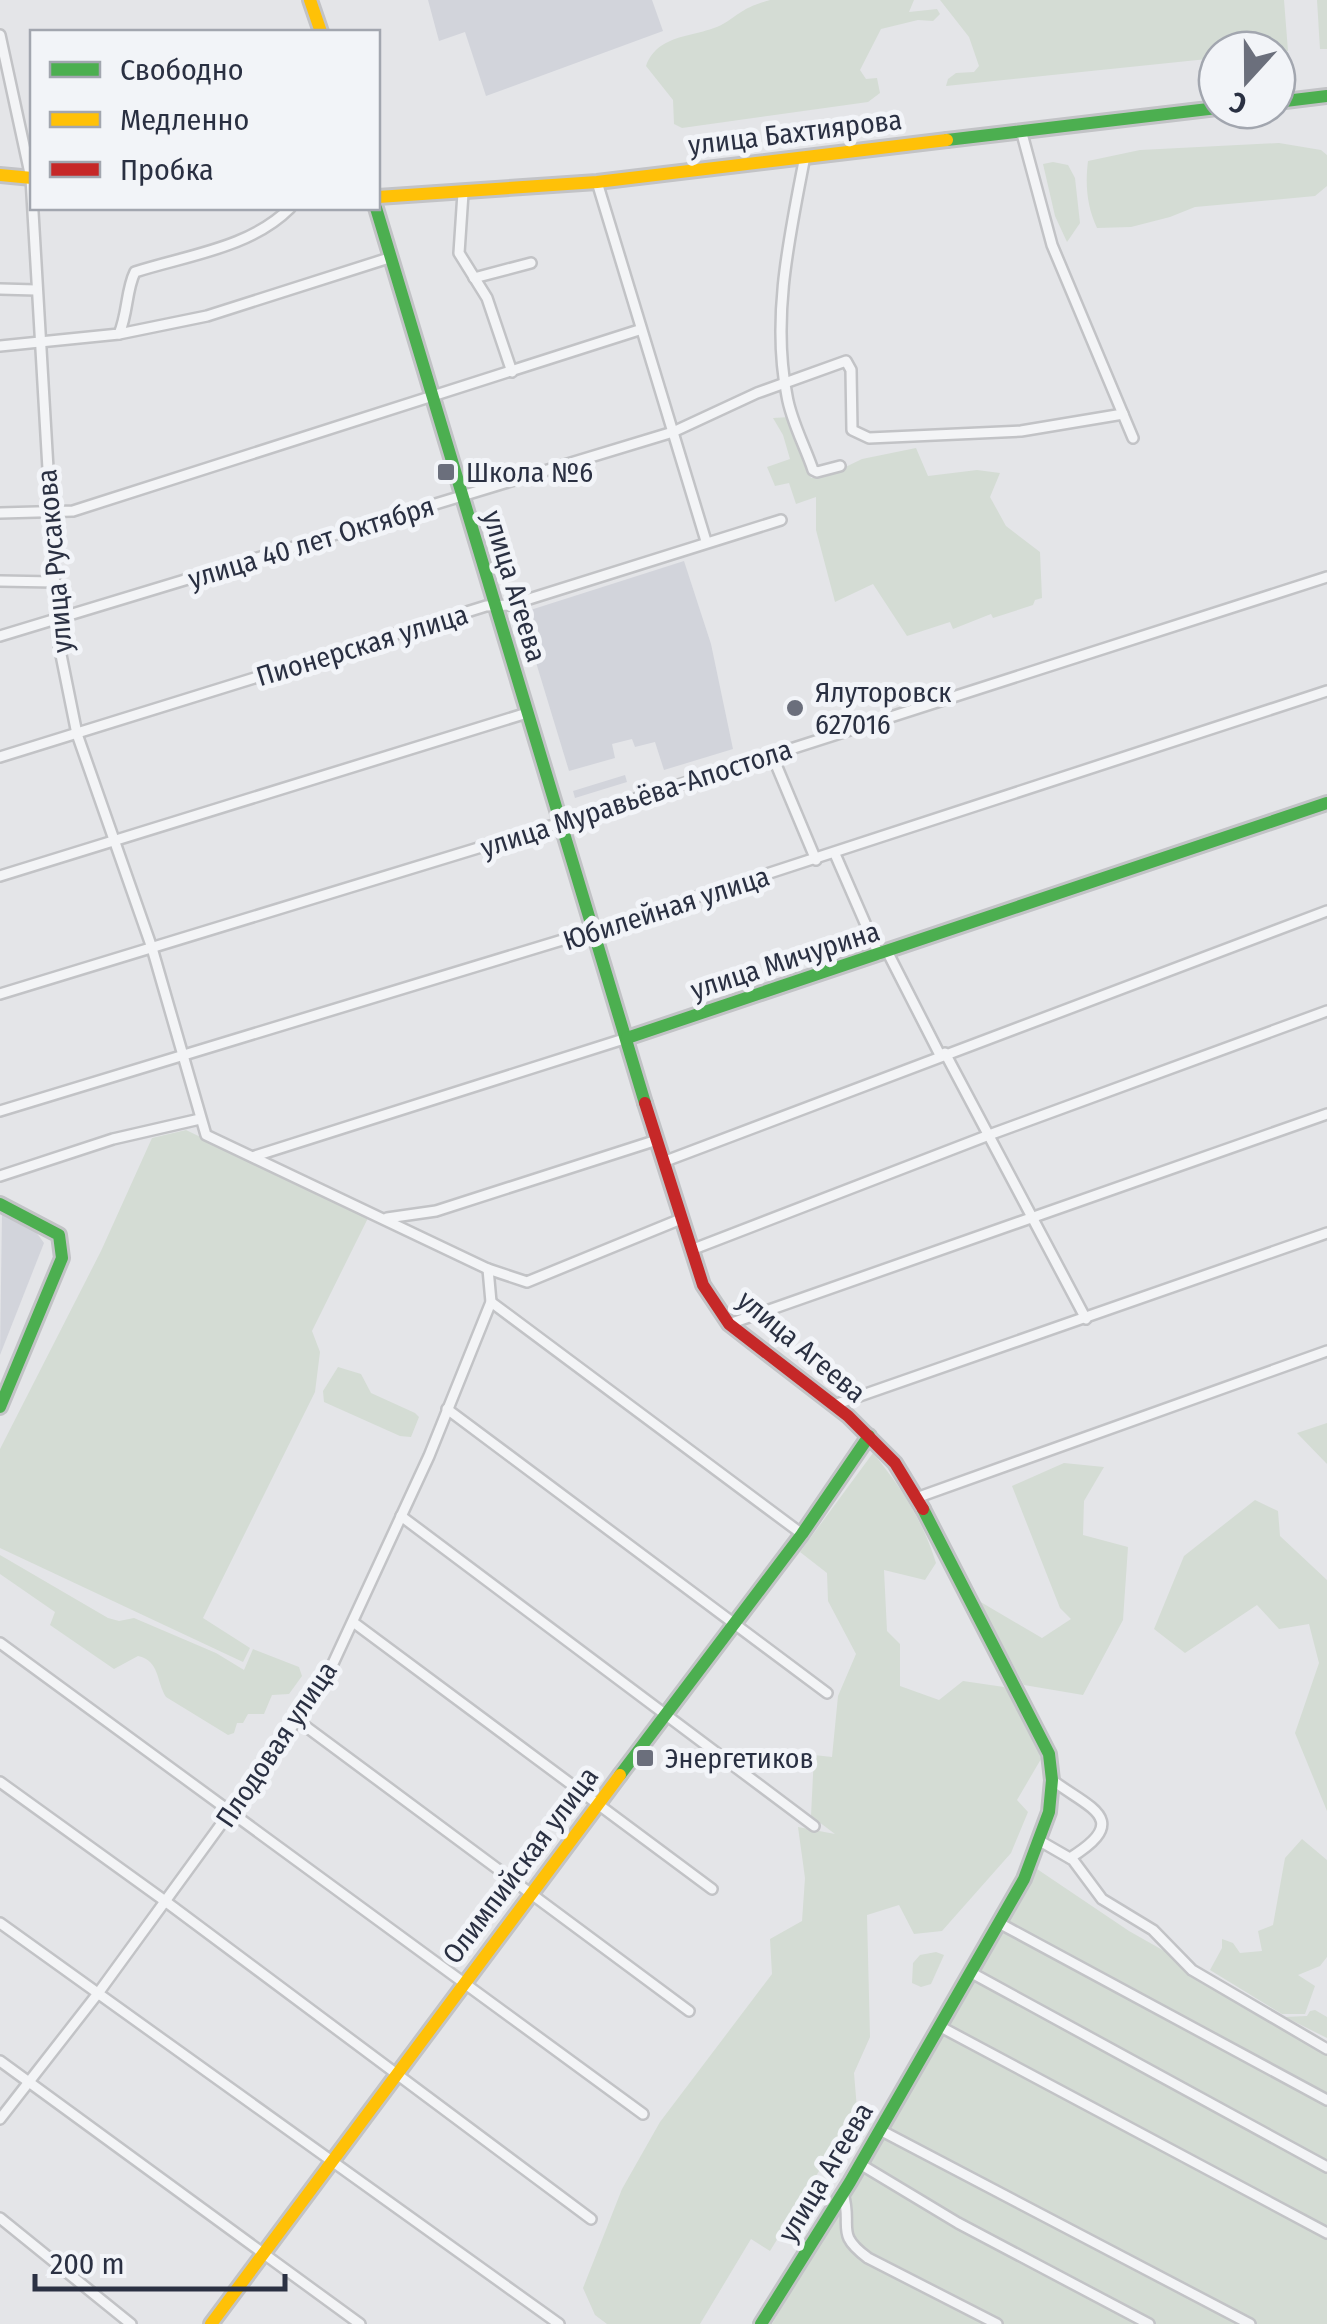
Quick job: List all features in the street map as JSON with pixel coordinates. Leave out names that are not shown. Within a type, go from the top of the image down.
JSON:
[{"type":"street","points":[[310,0],[320,30]]},
{"type":"street","name":"улица Русакова","points":[[0,35],[30,169]]},
{"type":"street","points":[[1297,100],[1327,96]]},
{"type":"street","name":"улица Бахтиярова","points":[[380,196],[463,194],[597,182],[1197,110]]},
{"type":"street","points":[[1021,130],[1052,245],[1133,438]]},
{"type":"street","points":[[805,156],[780,323],[786,396],[813,470],[840,466]]},
{"type":"street","points":[[0,175],[30,178]]},
{"type":"street","points":[[597,182],[706,541]]},
{"type":"street","points":[[463,194],[459,252],[487,298],[512,372]]},
{"type":"street","name":"улица Русакова","points":[[33,210],[55,619],[77,734],[152,948],[200,1119]]},
{"type":"street","points":[[120,334],[135,272],[240,242],[288,210]]},
{"type":"street","name":"улица Агеева","points":[[377,210],[592,931],[703,1285],[729,1324],[834,1404],[894,1463],[1049,1754],[1049,1812],[1024,1879],[843,2193],[761,2324]]},
{"type":"street","points":[[0,346],[120,334],[207,316],[389,258]]},
{"type":"street","points":[[474,278],[531,262]]},
{"type":"street","points":[[0,288],[36,290]]},
{"type":"street","points":[[0,513],[74,511],[639,330]]},
{"type":"street","name":"улица 40 лет Октября","points":[[0,636],[673,432],[846,360],[850,370],[852,430],[869,438],[1021,431],[1123,414]]},
{"type":"street","name":"Пионерская улица","points":[[0,757],[486,606],[496,607],[781,520]]},
{"type":"street","name":"улица Муравьёва-Апостола","points":[[0,994],[560,823],[1327,576]]},
{"type":"street","points":[[0,581],[54,582]]},
{"type":"street","name":"Юбилейная улица","points":[[0,1111],[592,931],[1327,691]]},
{"type":"street","points":[[0,876],[527,713]]},
{"type":"street","points":[[772,754],[816,860]]},
{"type":"street","name":"улица Мичурина","points":[[255,1156],[883,954],[1327,804]]},
{"type":"street","points":[[835,854],[883,954],[989,1135],[1086,1318]]},
{"type":"street","points":[[663,1162],[1327,911]]},
{"type":"street","points":[[691,1250],[1327,1011]]},
{"type":"street","points":[[729,1324],[1327,1114]]},
{"type":"street","points":[[0,1176],[113,1138],[200,1119],[206,1135],[224,1146],[255,1156],[488,1269],[527,1282],[682,1218]]},
{"type":"street","points":[[384,1218],[436,1211],[657,1140]]},
{"type":"street","points":[[0,1204],[58,1236],[62,1258],[0,1407]]},
{"type":"street","points":[[834,1404],[1327,1233]]},
{"type":"street","name":"Плодовая улица","points":[[0,2119],[166,1901],[330,1670],[402,1516],[491,1302],[488,1269]]},
{"type":"street","points":[[491,1302],[802,1534]]},
{"type":"street","points":[[916,1498],[1327,1351]]},
{"type":"street","points":[[448,1409],[827,1692]]},
{"type":"street","name":"Олимпийская улица","points":[[211,2324],[663,1714],[802,1534],[869,1436]]},
{"type":"street","points":[[402,1516],[814,1826]]},
{"type":"street","points":[[354,1622],[712,1890]]},
{"type":"street","points":[[0,1643],[643,2114]]},
{"type":"street","points":[[298,1720],[689,2011]]},
{"type":"street","points":[[1052,1780],[1097,1809],[1101,1817],[1101,1831],[1094,1842],[1070,1858]]},
{"type":"street","points":[[0,1782],[166,1901],[591,2220]]},
{"type":"street","points":[[1040,1841],[1070,1858],[1102,1899],[1153,1930],[1192,1970],[1327,2049]]},
{"type":"street","points":[[0,1923],[559,2324]]},
{"type":"street","points":[[998,1923],[1327,2100]]},
{"type":"street","points":[[970,1972],[1327,2167]]},
{"type":"street","points":[[939,2026],[1327,2233]]},
{"type":"street","points":[[0,2061],[360,2324]]},
{"type":"street","points":[[880,2130],[1248,2323]]},
{"type":"street","points":[[860,2164],[958,2222],[1149,2324]]},
{"type":"street","points":[[843,2193],[848,2210],[845,2234],[850,2244],[868,2258],[996,2324]]},
{"type":"street","points":[[0,2218],[131,2324]]},
{"type":"shaded area","points":[[428,0],[652,0],[663,31],[486,96],[465,32],[439,41]]},
{"type":"shaded area","points":[[770,0],[914,0],[909,12],[937,9],[940,14],[933,21],[918,20],[881,29],[860,70],[866,79],[877,78],[880,93],[868,102],[682,128],[674,124],[673,100],[646,66],[652,54],[671,41],[718,27]]},
{"type":"shaded area","points":[[940,0],[1284,0],[1286,30],[1197,30],[1197,60],[946,86],[956,73],[974,72],[979,66],[969,37]]},
{"type":"shaded area","points":[[1317,0],[1327,0],[1327,49],[1320,49]]},
{"type":"shaded area","points":[[1279,143],[1321,150],[1327,155],[1327,186],[1315,196],[1195,207],[1131,227],[1097,228],[1088,196],[1088,161],[1140,150]]},
{"type":"shaded area","points":[[1043,164],[1068,165],[1075,178],[1080,223],[1067,242],[1055,216]]},
{"type":"shaded area","points":[[790,417],[811,478],[829,475],[862,459],[916,448],[928,476],[977,470],[1000,473],[990,497],[1006,526],[1040,552],[1042,598],[1033,605],[993,618],[991,614],[953,629],[950,622],[907,636],[873,584],[835,602],[816,530],[816,497],[796,504],[789,483],[775,486],[767,467],[790,459],[773,418]]},
{"type":"shaded area","points":[[684,561],[711,644],[733,749],[664,770],[655,742],[635,747],[632,739],[612,744],[615,758],[569,771],[521,613]]},
{"type":"shaded area","points":[[625,775],[627,782],[575,798],[573,791]]},
{"type":"shaded area","points":[[186,1130],[368,1218],[312,1331],[320,1352],[315,1392],[203,1618],[250,1648],[243,1662],[0,1548],[0,1449],[101,1251],[152,1138]]},
{"type":"shaded area","points":[[2,1212],[33,1228],[44,1243],[0,1355]]},
{"type":"shaded area","points":[[338,1367],[361,1374],[371,1393],[415,1413],[419,1417],[411,1437],[400,1436],[324,1402],[323,1391]]},
{"type":"shaded area","points":[[1327,1423],[1327,1464],[1297,1433]]},
{"type":"shaded area","points":[[873,1453],[910,1505],[936,1563],[925,1580],[884,1570],[887,1631],[900,1644],[900,1686],[939,1700],[963,1681],[1004,1687],[1026,1719],[1041,1759],[1017,1800],[1028,1812],[1011,1853],[942,1931],[914,1934],[899,1905],[867,1915],[870,2037],[854,2073],[857,2109],[770,2251],[751,2239],[700,2324],[607,2324],[595,2315],[583,2288],[622,2189],[660,2122],[772,1974],[770,1939],[802,1921],[805,1878],[798,1827],[835,1834],[811,1816],[814,1755],[832,1757],[838,1696],[856,1654],[828,1601],[827,1573],[800,1552]]},
{"type":"shaded area","points":[[1064,1463],[1104,1467],[1084,1501],[1083,1535],[1128,1547],[1123,1620],[1083,1695],[1024,1685],[979,1601],[1042,1638],[1071,1619],[1060,1608],[1012,1486]]},
{"type":"shaded area","points":[[1255,1500],[1278,1511],[1280,1536],[1327,1580],[1327,1811],[1295,1733],[1319,1663],[1309,1624],[1279,1629],[1257,1605],[1185,1653],[1154,1629],[1184,1556]]},
{"type":"shaded area","points":[[0,1555],[108,1618],[134,1618],[216,1653],[244,1670],[253,1649],[299,1667],[302,1676],[289,1694],[272,1695],[264,1714],[248,1714],[228,1735],[166,1697],[150,1662],[138,1656],[114,1669],[50,1625],[55,1612],[0,1574]]},
{"type":"shaded area","points":[[1302,1839],[1327,1860],[1327,1957],[1320,1966],[1298,1975],[1315,1986],[1305,2014],[1282,2014],[1210,1970],[1222,1948],[1222,1939],[1233,1943],[1240,1953],[1262,1951],[1258,1931],[1273,1925],[1285,1858]]},
{"type":"shaded area","points":[[1037,1869],[1129,1931],[1327,2043],[1327,2324],[772,2324]]},
{"type":"shaded area","points":[[920,1955],[944,1955],[931,1984],[921,1987],[912,1983],[913,1963]]},
{"type":"shaded area","points":[[1315,2010],[1327,2017],[1327,2038],[1285,2017],[1307,2016]]},
{"type":"traffic: fast","points":[[1297,100],[1327,96]]},
{"type":"traffic: fast","points":[[947,140],[1197,110]]},
{"type":"traffic: fast","points":[[377,210],[645,1103]]},
{"type":"traffic: fast","points":[[627,1038],[1327,803]]},
{"type":"traffic: fast","points":[[0,1204],[59,1235],[62,1258],[0,1407]]},
{"type":"traffic: fast","points":[[620,1775],[802,1534],[869,1436]]},
{"type":"traffic: fast","points":[[761,2324],[850,2182],[1024,1879],[1049,1812],[1049,1754],[923,1509]]},
{"type":"traffic: slow","points":[[310,0],[320,30]]},
{"type":"traffic: slow","points":[[380,197],[597,182],[947,140]]},
{"type":"traffic: slow","points":[[0,175],[30,178]]},
{"type":"traffic: slow","points":[[211,2324],[620,1775]]},
{"type":"traffic: jam","points":[[645,1103],[703,1285],[729,1324],[848,1416],[895,1463],[923,1509]]},
{"type":"place","name":"Школа №6","points":[[446,472]]},
{"type":"place","name":"Ялуторовск 627016","points":[[795,708]]},
{"type":"place","name":"Энергетиков","points":[[645,1758]]}]
